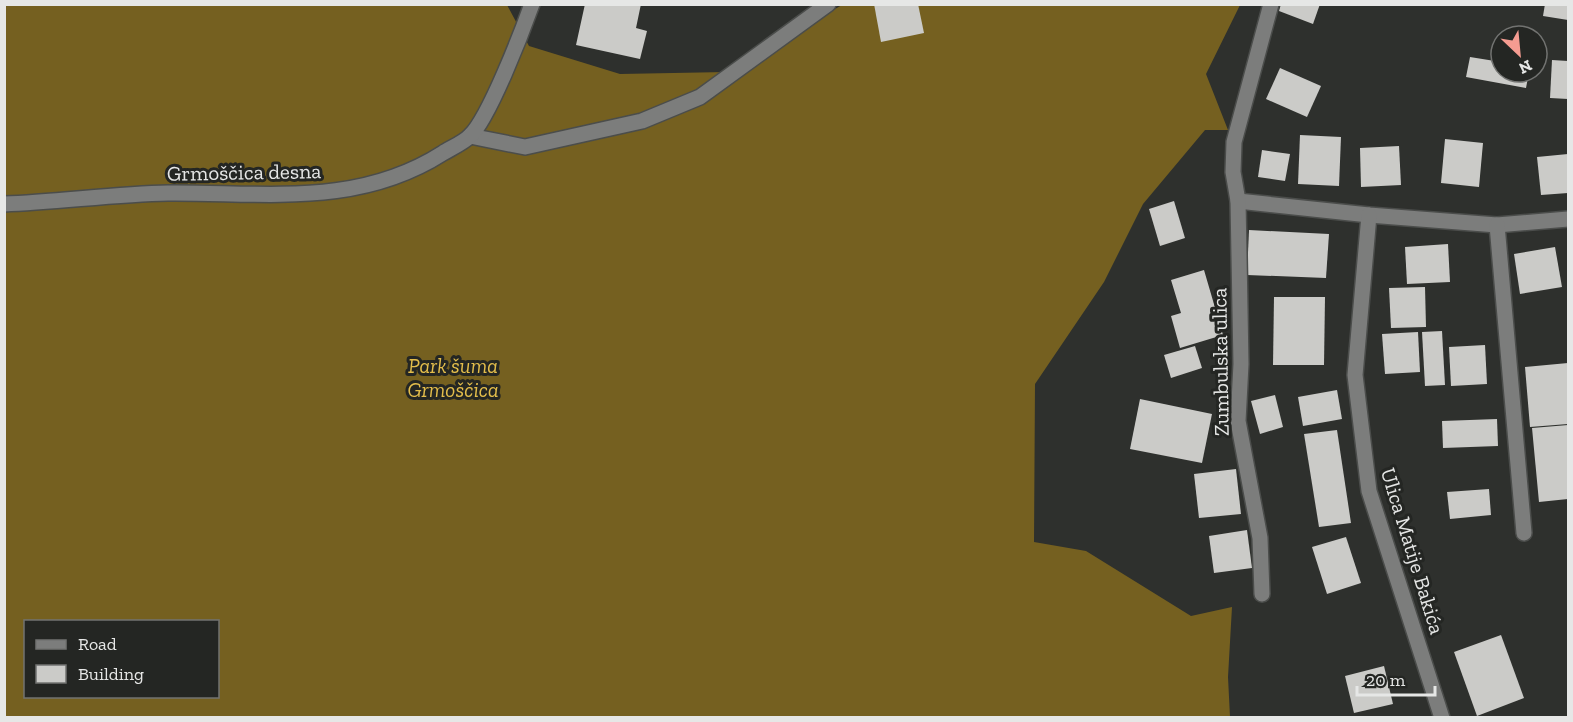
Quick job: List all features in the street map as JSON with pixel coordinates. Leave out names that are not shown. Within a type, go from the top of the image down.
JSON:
[{"type":"street","name":"Grmoščica desna","points":[[4,204],[168,193],[263,196],[321,194],[381,183],[418,170],[470,136],[486,109],[532,4]]},
{"type":"street","points":[[470,136],[525,147],[653,116],[700,97],[828,4]]},
{"type":"street","name":"Zumbulska ulica","points":[[1262,594],[1260,538],[1238,421],[1241,364],[1238,201],[1233,172],[1234,142],[1271,4]]},
{"type":"street","points":[[1238,201],[1369,215],[1497,225],[1569,219]]},
{"type":"street","name":"Ulica Matije Bakića","points":[[1369,215],[1355,375],[1369,491],[1442,717]]},
{"type":"street","points":[[1497,225],[1524,533]]},
{"type":"green space","name":"Park šuma Grmoščica","points":[[4,5],[507,5],[529,46],[620,74],[726,72],[842,5],[1240,5],[1206,74],[1228,130],[1205,130],[1143,204],[1104,282],[1035,384],[1034,542],[1086,551],[1191,616],[1232,607],[1228,677],[1230,717],[5,717]]},
{"type":"building","points":[[585,4],[641,4],[636,28],[647,31],[640,59],[576,45]]},
{"type":"building","points":[[874,4],[918,4],[924,33],[881,42]]},
{"type":"building","points":[[1281,4],[1320,4],[1313,24],[1279,11]]},
{"type":"building","points":[[1545,4],[1568,4],[1568,20],[1543,16]]},
{"type":"building","points":[[1470,57],[1489,60],[1489,81],[1466,77]]},
{"type":"building","points":[[1552,60],[1568,61],[1568,99],[1550,98]]},
{"type":"building","points":[[1280,68],[1321,86],[1307,117],[1266,99]]},
{"type":"building","points":[[1504,84],[1527,84],[1526,88]]},
{"type":"building","points":[[1300,135],[1341,137],[1339,186],[1298,184]]},
{"type":"building","points":[[1445,139],[1483,143],[1479,187],[1441,183]]},
{"type":"building","points":[[1399,146],[1401,185],[1361,187],[1360,148]]},
{"type":"building","points":[[1262,150],[1290,154],[1285,181],[1258,177]]},
{"type":"building","points":[[1568,154],[1568,193],[1541,195],[1537,157]]},
{"type":"building","points":[[1174,201],[1185,238],[1160,246],[1149,209]]},
{"type":"building","points":[[1249,230],[1329,234],[1326,278],[1247,275]]},
{"type":"building","points":[[1448,244],[1450,282],[1407,284],[1405,247]]},
{"type":"building","points":[[1555,247],[1562,287],[1520,294],[1514,254]]},
{"type":"building","points":[[1204,270],[1223,335],[1180,348],[1171,316],[1181,313],[1171,280]]},
{"type":"building","points":[[1425,287],[1426,327],[1391,328],[1389,288]]},
{"type":"building","points":[[1274,297],[1325,297],[1324,365],[1273,365]]},
{"type":"building","points":[[1442,331],[1445,385],[1425,386],[1422,332]]},
{"type":"building","points":[[1418,332],[1420,372],[1385,374],[1382,334]]},
{"type":"building","points":[[1485,345],[1487,384],[1451,386],[1449,347]]},
{"type":"building","points":[[1195,346],[1202,368],[1171,378],[1164,355]]},
{"type":"building","points":[[1568,363],[1568,424],[1530,427],[1525,367]]},
{"type":"building","points":[[1337,390],[1342,419],[1303,426],[1298,397]]},
{"type":"building","points":[[1275,395],[1283,427],[1260,434],[1251,401]]},
{"type":"building","points":[[1140,399],[1212,414],[1202,463],[1130,449]]},
{"type":"building","points":[[1497,419],[1498,446],[1443,448],[1442,421]]},
{"type":"building","points":[[1568,425],[1568,499],[1539,502],[1532,428]]},
{"type":"building","points":[[1337,430],[1351,523],[1319,527],[1304,434]]},
{"type":"building","points":[[1236,469],[1241,514],[1199,518],[1194,474]]},
{"type":"building","points":[[1489,489],[1491,515],[1450,519],[1447,492]]},
{"type":"building","points":[[1247,530],[1252,568],[1214,573],[1209,536]]},
{"type":"building","points":[[1346,537],[1361,583],[1327,594],[1312,547]]},
{"type":"building","points":[[1501,635],[1524,698],[1477,716],[1454,652]]},
{"type":"building","points":[[1384,666],[1393,704],[1354,713],[1345,676]]}]
